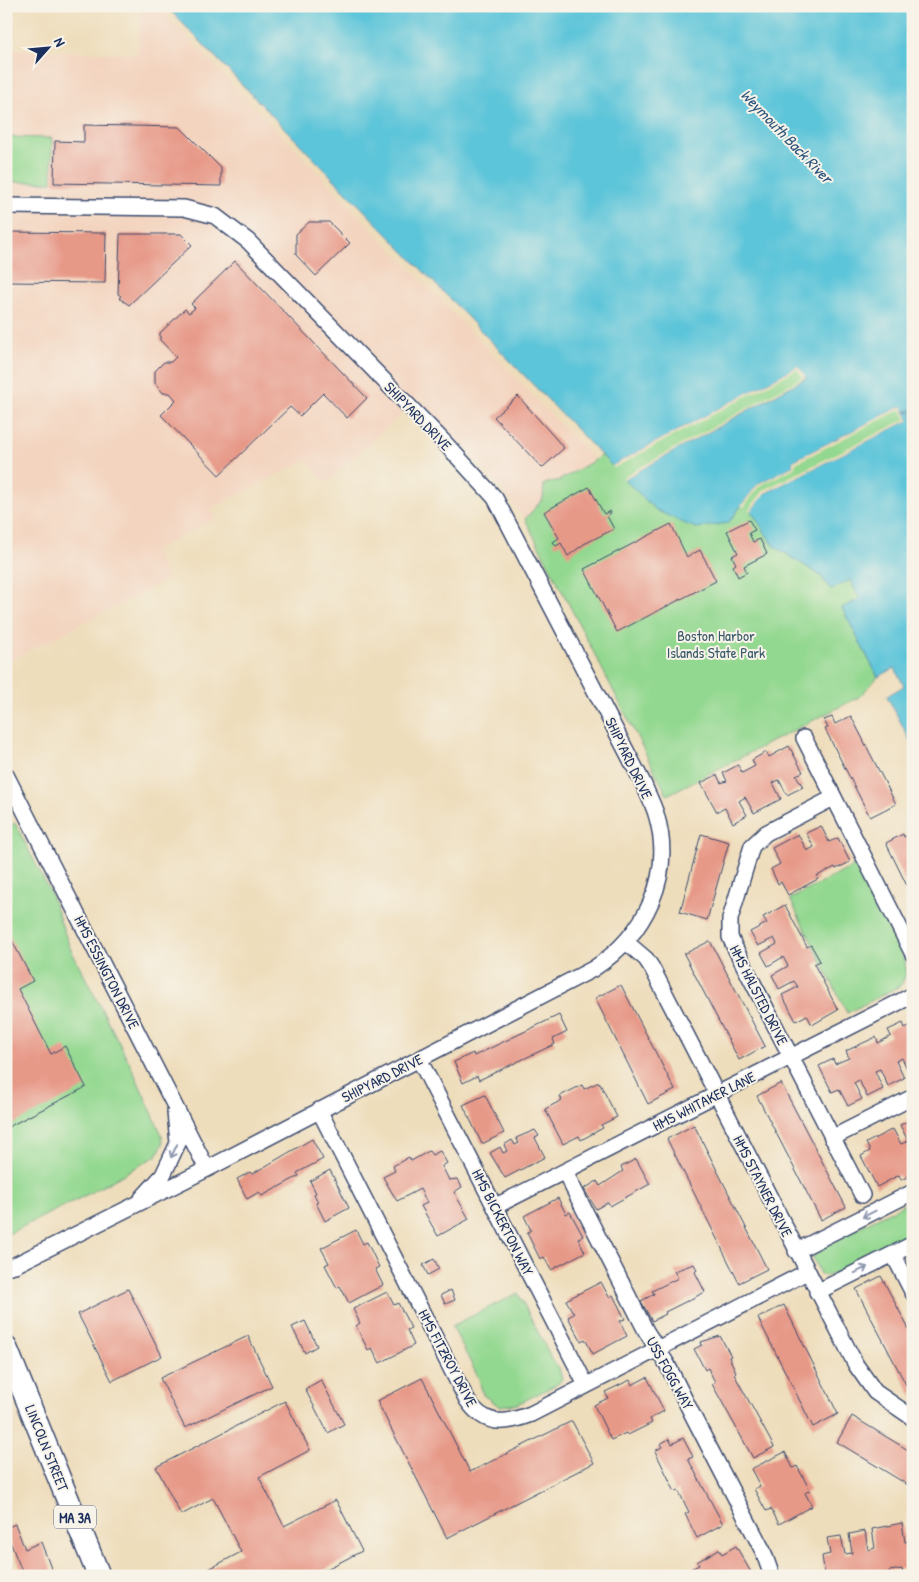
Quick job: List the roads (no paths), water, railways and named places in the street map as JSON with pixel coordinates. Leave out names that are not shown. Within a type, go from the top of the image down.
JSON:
[{"type":"main road","name":"LINCOLN STREET","points":[[6,1348],[99,1576]]},
{"type":"street","name":"SHIPYARD DRIVE","points":[[6,206],[184,208],[215,216],[248,241],[479,478],[495,498],[513,529],[644,785],[656,814],[662,859],[658,880],[644,919],[626,942],[593,969],[207,1169],[15,1265],[6,1267]]},
{"type":"street","points":[[804,738],[913,954]]},
{"type":"street","name":"HMS ESSINGTON DRIVE","points":[[6,775],[207,1169]]},
{"type":"street","name":"HMS HALSTED DRIVE","points":[[833,798],[757,839],[747,856],[730,919],[730,938],[862,1195]]},
{"type":"street","name":"HMS STAYNER DRIVE","points":[[626,942],[646,959],[652,968],[817,1292],[866,1380],[888,1402],[913,1418]]},
{"type":"street","name":"HMS WHITAKER LANE","points":[[496,1206],[913,995]]},
{"type":"street","name":"HMS BICKERTON WAY","points":[[419,1059],[496,1206],[586,1385]]},
{"type":"street","points":[[832,1138],[913,1097]]},
{"type":"street","points":[[137,1204],[163,1174],[178,1144],[174,1103]]},
{"type":"street","name":"HMS FITZROY DRIVE","points":[[319,1110],[474,1410],[485,1418],[497,1422],[508,1422],[531,1414],[807,1272]]},
{"type":"street","name":"USS FOGG WAY","points":[[564,1172],[763,1551],[772,1576]]},
{"type":"street","points":[[796,1251],[913,1192]]},
{"type":"street","points":[[817,1292],[913,1244]]},
{"type":"street","points":[[893,1254],[913,1293]]},
{"type":"water","name":"Weymouth Back River","points":[[166,6],[913,6],[913,746],[887,696],[904,686],[895,668],[878,677],[842,608],[860,599],[850,580],[831,590],[821,576],[774,546],[751,511],[765,493],[909,420],[902,406],[793,461],[793,466],[758,484],[728,523],[697,528],[656,510],[624,479],[806,378],[798,366],[612,466]]},
{"type":"park label","name":"Boston Harbor Islands State Park","points":[[716,644]]}]
